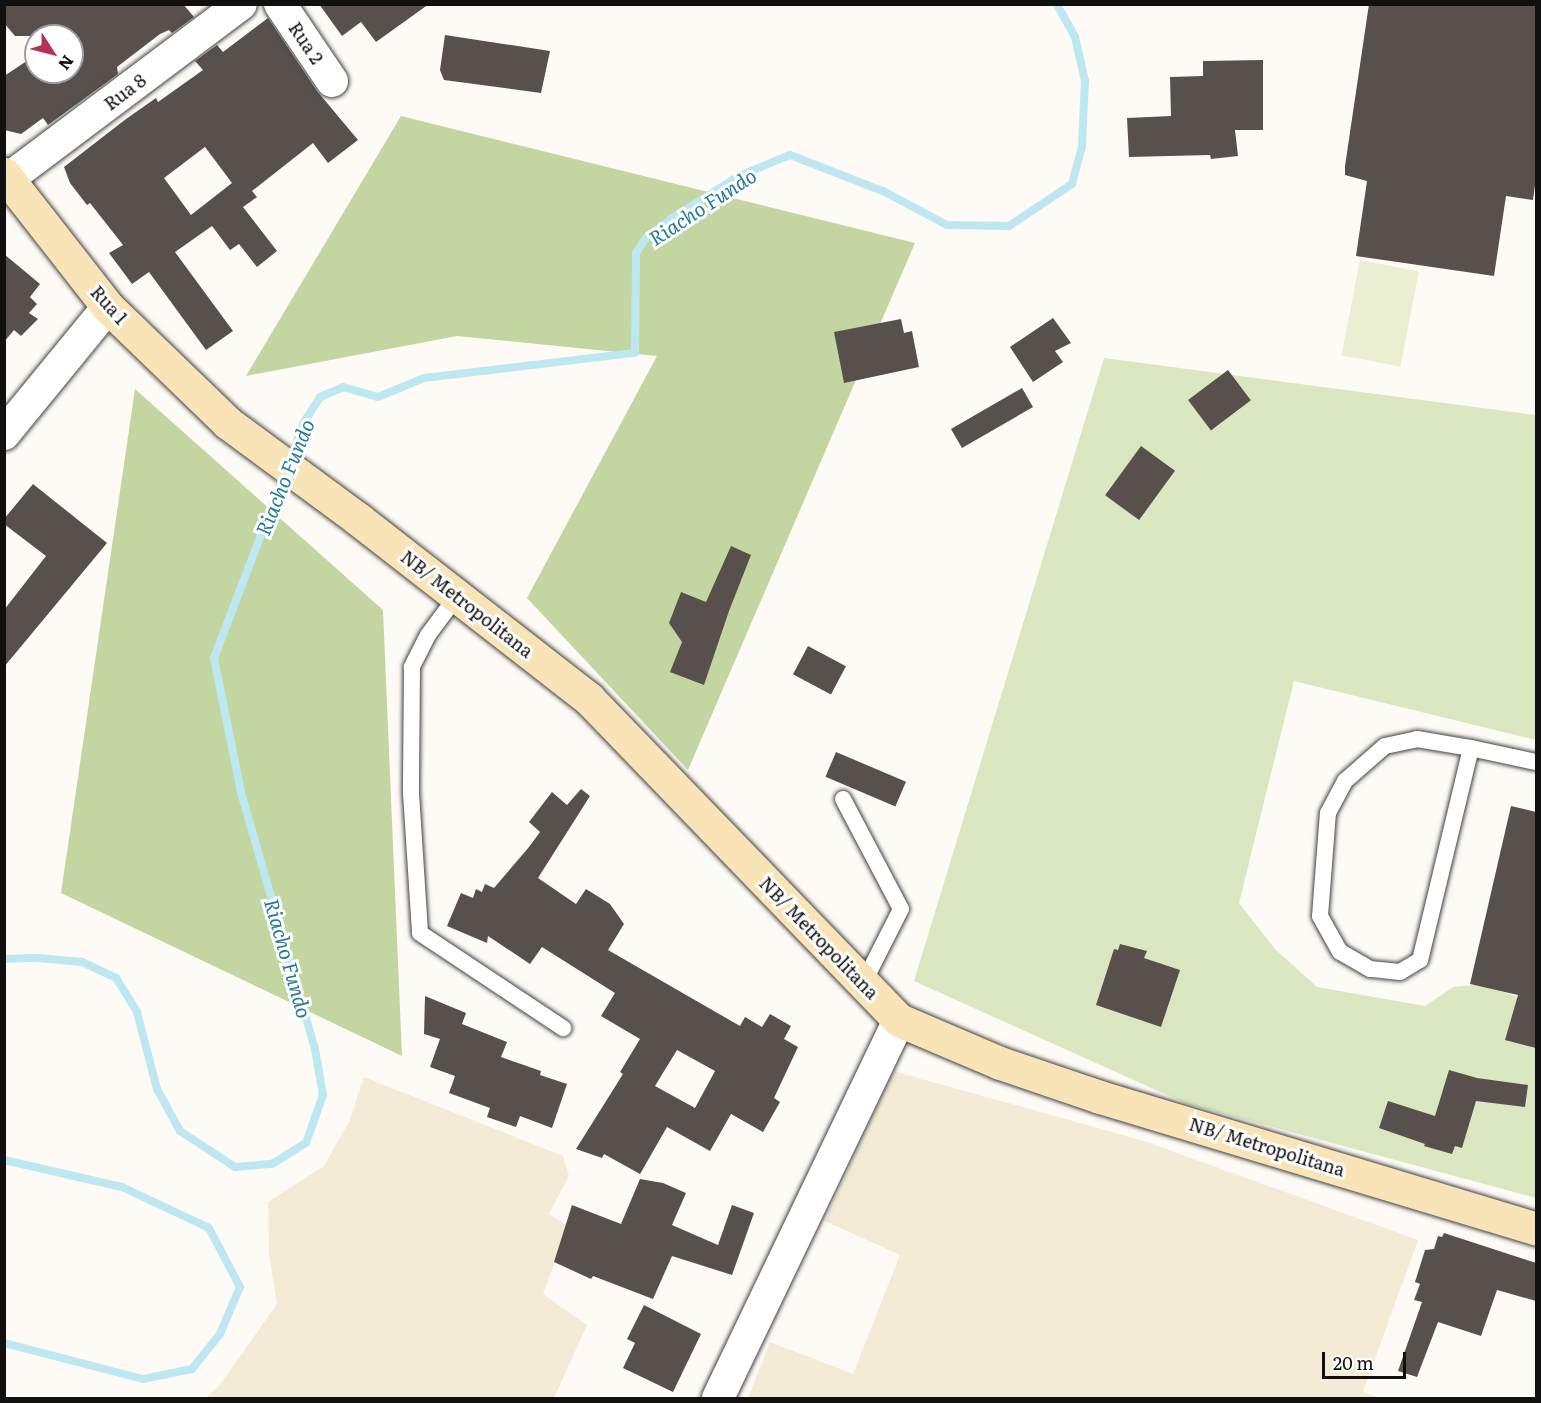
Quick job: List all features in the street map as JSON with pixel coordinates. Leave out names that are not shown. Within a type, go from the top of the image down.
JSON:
[{"type":"street","name":"Rua 8","points":[[6,176],[241,4]]},
{"type":"street","name":"Rua 2","points":[[280,4],[332,81]]},
{"type":"street","name":"Rua 1","points":[[6,176],[108,307],[228,423]]},
{"type":"street","points":[[4,434],[108,307]]},
{"type":"street","name":"NB/ Metropolitana","points":[[228,423],[358,519],[588,699],[899,1020],[1000,1063],[1100,1097],[1536,1229]]},
{"type":"street","points":[[718,1398],[899,1020]]},
{"type":"lane","points":[[457,596],[428,635],[412,668],[410,687],[411,793],[420,933],[563,1028]]},
{"type":"lane","points":[[1471,748],[1420,960],[1400,972],[1370,969],[1340,952],[1320,916],[1328,813],[1345,781],[1385,746],[1417,739],[1471,748],[1536,762]]},
{"type":"lane","points":[[843,799],[902,909],[864,984]]},
{"type":"shaded area","points":[[893,1071],[1144,1141],[1418,1240],[1363,1392],[1380,1398],[748,1398],[770,1342],[853,1374],[900,1255],[825,1221]]},
{"type":"shaded area","points":[[364,1077],[563,1156],[569,1176],[549,1214],[568,1226],[543,1294],[587,1325],[554,1398],[206,1398],[219,1386],[277,1304],[269,1254],[268,1202],[324,1166],[349,1122]]},
{"type":"green space","points":[[401,116],[915,243],[688,770],[527,598],[657,356],[457,336],[246,376]]},
{"type":"green space","points":[[1360,260],[1419,271],[1400,367],[1341,355]]},
{"type":"green space","points":[[1104,358],[1536,415],[1536,740],[1294,681],[1239,903],[1275,949],[1317,987],[1425,1006],[1453,987],[1483,984],[1536,1004],[1536,1198],[1187,1104],[914,981]]},
{"type":"green space","points":[[135,389],[383,610],[402,1056],[61,893]]},
{"type":"building","points":[[4,4],[183,4],[194,17],[172,33],[169,30],[160,34],[117,67],[118,74],[48,125],[43,118],[21,134],[4,130],[4,76],[24,63],[24,84],[84,84],[84,24],[24,24],[24,36],[15,36],[4,23]]},
{"type":"building","points":[[319,4],[429,4],[376,42],[361,22],[342,36]]},
{"type":"building","points":[[1369,4],[1536,4],[1536,178],[1533,200],[1506,196],[1494,276],[1356,256],[1367,181],[1345,175],[1345,166]]},
{"type":"building","points":[[268,18],[317,91],[358,140],[328,163],[313,143],[252,191],[257,197],[243,207],[277,251],[257,267],[239,244],[230,250],[212,226],[175,252],[233,331],[206,350],[149,272],[132,284],[109,253],[123,245],[90,203],[87,205],[70,183],[64,167],[156,98],[158,102],[203,70],[195,61],[217,45],[223,52]],"holes":[[[205,147],[232,183],[191,215],[164,178]]]},
{"type":"building","points":[[445,35],[550,51],[541,93],[444,80],[440,70]]},
{"type":"building","points":[[1263,60],[1263,130],[1235,130],[1238,156],[1211,159],[1210,155],[1129,157],[1127,118],[1171,116],[1170,77],[1203,76],[1203,61]]},
{"type":"building","points":[[4,254],[40,284],[30,297],[37,304],[29,313],[38,319],[21,336],[14,330],[4,342]]},
{"type":"building","points":[[1053,318],[1071,343],[1055,351],[1063,362],[1033,382],[1010,347]]},
{"type":"building","points":[[901,319],[904,333],[912,331],[919,367],[844,383],[834,332]]},
{"type":"building","points":[[1228,370],[1251,400],[1211,430],[1188,400]]},
{"type":"building","points":[[1022,388],[1033,407],[962,448],[951,429]]},
{"type":"building","points":[[1141,446],[1175,471],[1139,520],[1105,495]]},
{"type":"building","points":[[33,484],[107,543],[4,667],[4,610],[46,556],[4,524],[4,519]]},
{"type":"building","points":[[731,546],[751,555],[704,685],[670,672],[682,642],[669,623],[681,592],[706,602]]},
{"type":"building","points":[[808,646],[846,666],[831,694],[793,674]]},
{"type":"building","points":[[836,752],[906,782],[895,807],[825,777]]},
{"type":"building","points":[[581,789],[590,796],[538,878],[576,904],[586,889],[610,904],[624,924],[608,950],[740,1026],[745,1017],[762,1027],[770,1014],[791,1026],[784,1039],[798,1047],[774,1098],[780,1102],[763,1132],[731,1114],[710,1151],[667,1127],[640,1174],[604,1154],[602,1158],[576,1149],[623,1074],[620,1072],[640,1039],[601,1016],[615,993],[542,947],[530,964],[488,936],[487,943],[447,926],[461,893],[473,898],[476,889],[482,892],[485,884],[494,888],[529,847],[540,832],[529,822],[552,792],[567,805]],"holes":[[[677,1050],[715,1071],[695,1108],[655,1086]]]},
{"type":"building","points":[[1511,806],[1536,812],[1536,1048],[1505,1040],[1518,995],[1470,984]]},
{"type":"building","points":[[1120,944],[1147,951],[1144,958],[1180,970],[1161,1027],[1096,1005],[1114,949],[1118,950]]},
{"type":"building","points":[[425,996],[466,1013],[462,1024],[507,1042],[501,1057],[541,1071],[540,1075],[567,1084],[552,1128],[520,1116],[516,1127],[487,1117],[490,1108],[449,1093],[455,1076],[430,1067],[440,1039],[424,1034]]},
{"type":"building","points":[[1449,1070],[1477,1078],[1528,1085],[1525,1107],[1476,1101],[1462,1148],[1455,1146],[1452,1154],[1424,1146],[1425,1144],[1379,1128],[1388,1101],[1435,1116]]},
{"type":"building","points":[[640,1179],[663,1183],[686,1193],[672,1225],[718,1245],[732,1205],[754,1213],[732,1275],[672,1256],[653,1299],[593,1276],[591,1279],[554,1262],[572,1205],[621,1224]]},
{"type":"building","points":[[1444,1233],[1536,1263],[1536,1301],[1497,1290],[1481,1336],[1438,1322],[1417,1377],[1398,1371],[1422,1302],[1414,1300],[1420,1284],[1415,1282],[1425,1250],[1434,1249],[1438,1236],[1442,1237]]},
{"type":"building","points":[[644,1305],[701,1334],[673,1392],[623,1368],[635,1343],[627,1339]]},
{"type":"waterway","name":"Riacho Fundo","points":[[290,460],[304,422],[320,397],[343,387],[378,397],[424,378],[635,353],[636,253],[646,238],[671,219],[739,176],[790,155],[883,191],[947,225],[1009,226],[1072,184],[1082,146],[1085,81],[1075,37],[1057,4]]},
{"type":"waterway","name":"Riacho Fundo","points":[[4,959],[38,958],[82,962],[116,978],[137,1012],[157,1089],[180,1131],[235,1167],[272,1164],[306,1143],[323,1095],[315,1049],[241,792],[214,658],[284,475]]},
{"type":"waterway","name":"Riacho Fundo","points":[[4,1160],[122,1187],[209,1228],[240,1287],[220,1334],[192,1369],[143,1379],[4,1343]]}]
